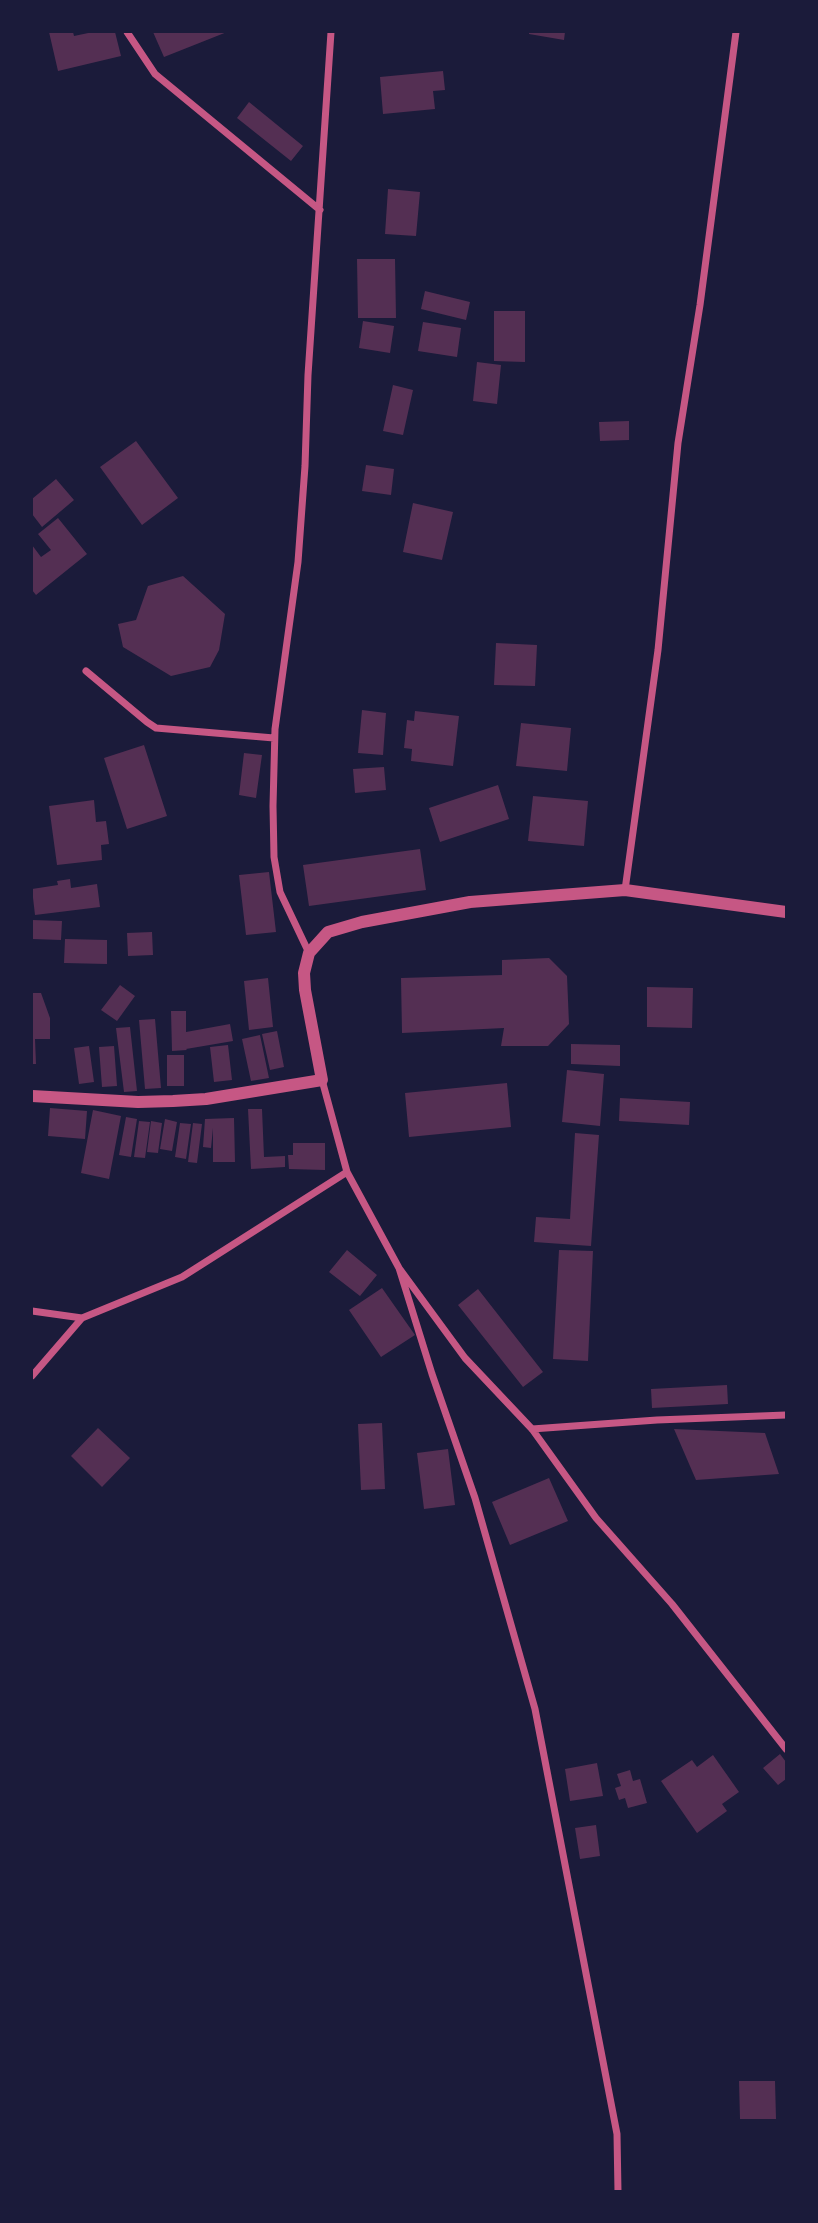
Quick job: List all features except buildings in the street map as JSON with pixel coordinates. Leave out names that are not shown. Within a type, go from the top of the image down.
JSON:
[{"type":"street","points":[[127,32],[155,74],[320,210]]},
{"type":"street","points":[[309,953],[280,892],[274,844],[274,738],[298,562],[331,32]]},
{"type":"street","points":[[625,890],[658,650],[678,443],[700,305],[736,32]]},
{"type":"street","points":[[86,671],[156,728],[274,738]]},
{"type":"street","points":[[786,912],[625,890],[470,902],[362,922],[328,932],[309,953],[304,973],[322,1080],[347,1171],[399,1268],[465,1358],[532,1429],[596,1518],[672,1604],[786,1749]]},
{"type":"street","points":[[32,1096],[138,1102],[173,1101],[206,1099],[322,1080]]},
{"type":"street","points":[[32,1376],[82,1318],[182,1277],[347,1171]]},
{"type":"street","points":[[399,1268],[475,1499],[535,1709],[617,2134],[618,2192]]},
{"type":"street","points":[[32,1311],[82,1318]]},
{"type":"street","points":[[532,1429],[657,1420],[786,1415]]}]
